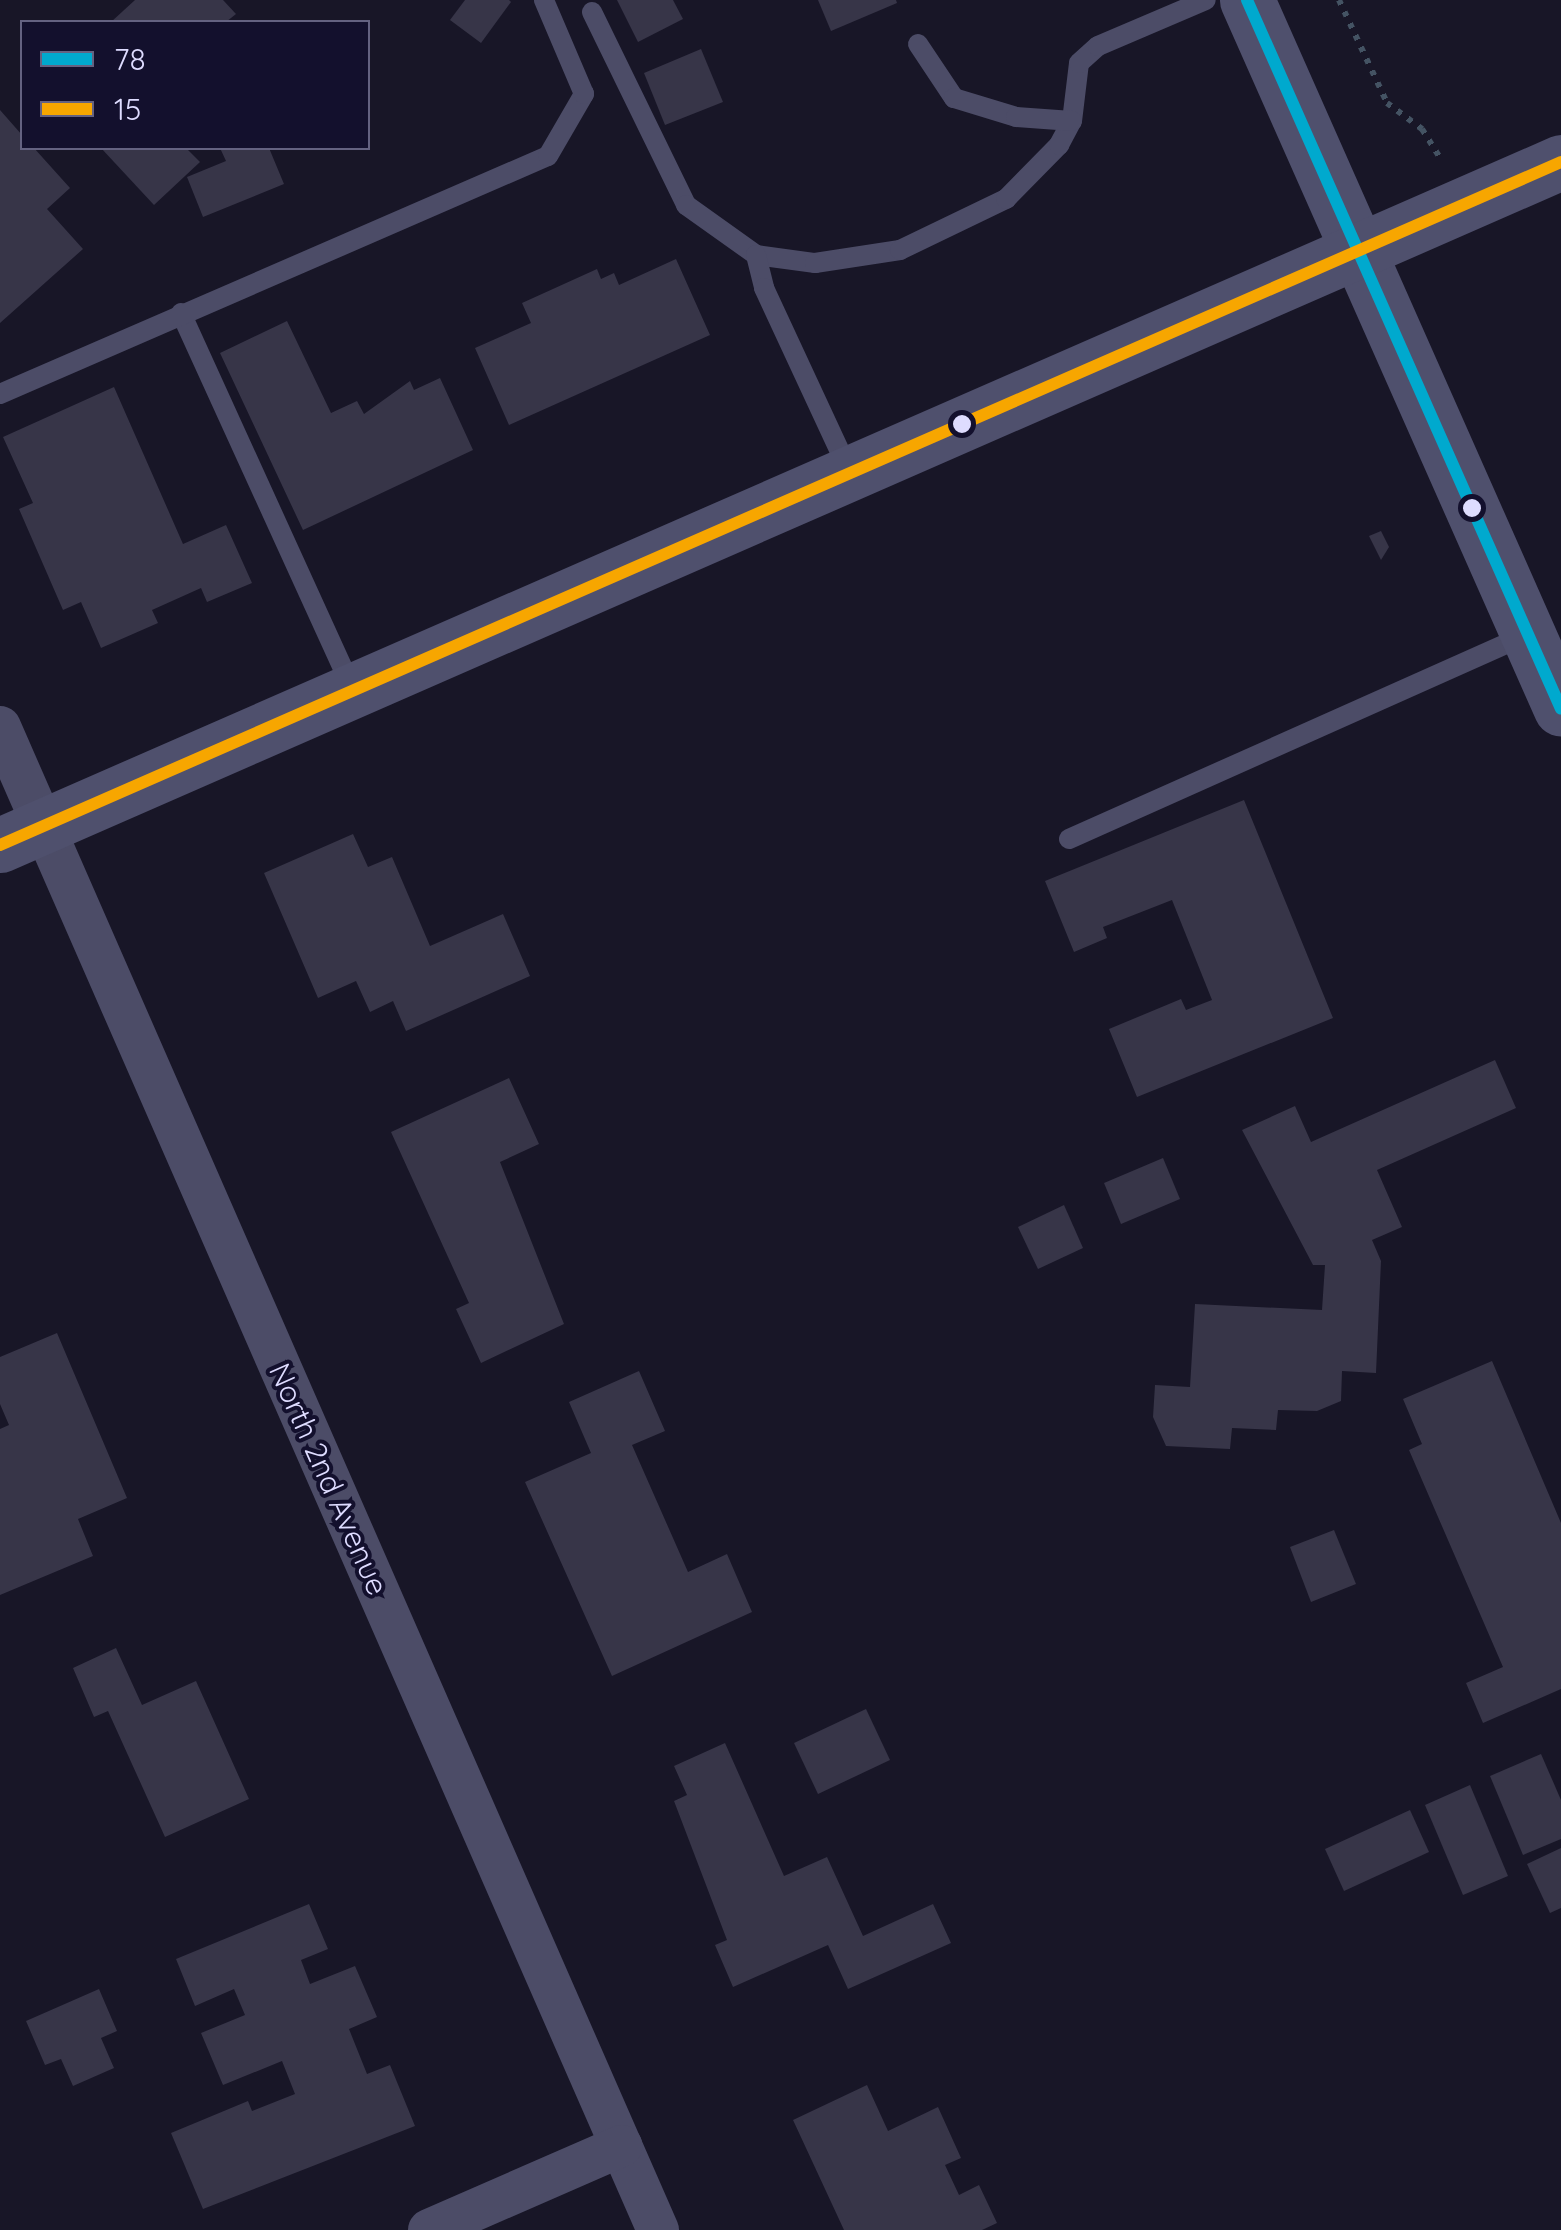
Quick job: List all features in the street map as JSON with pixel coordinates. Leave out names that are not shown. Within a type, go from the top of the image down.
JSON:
[{"type":"main road","points":[[1247,0],[1561,709]]},
{"type":"main road","points":[[21,836],[1561,162]]},
{"type":"street","name":"North 2nd Avenue","points":[[0,727],[21,836],[658,2230]]},
{"type":"street","points":[[429,2230],[621,2146]]},
{"type":"lane","points":[[0,394],[548,156],[584,94],[544,0]]},
{"type":"lane","points":[[592,12],[686,206],[756,255],[854,260],[944,234],[1033,176],[1072,120],[1079,63],[1098,46],[1206,0]]},
{"type":"lane","points":[[918,44],[954,98],[1016,117],[1072,120]]},
{"type":"lane","points":[[756,255],[764,288],[850,474]]},
{"type":"lane","points":[[181,313],[353,690]]},
{"type":"lane","points":[[1070,838],[1528,634]]},
{"type":"path","points":[[1339,0],[1387,103],[1422,128],[1435,150]]},
{"type":"building","points":[[135,0],[223,0],[236,14],[228,20],[113,20]]},
{"type":"building","points":[[465,0],[511,2],[481,43],[450,20]]},
{"type":"building","points":[[617,0],[673,0],[683,19],[638,42]]},
{"type":"building","points":[[818,0],[896,0],[897,3],[831,31]]},
{"type":"building","points":[[701,49],[723,102],[665,125],[644,73]]},
{"type":"building","points":[[0,110],[20,133],[20,150],[36,150],[70,188],[47,209],[83,249],[0,323]]},
{"type":"building","points":[[103,150],[188,150],[200,162],[154,205]]},
{"type":"building","points":[[221,150],[270,150],[284,184],[203,217],[187,177],[226,161]]},
{"type":"building","points":[[676,259],[710,335],[509,425],[475,348],[531,323],[522,303],[597,269],[601,279],[614,273],[619,285]]},
{"type":"building","points":[[287,321],[331,413],[357,401],[364,414],[410,381],[414,390],[440,378],[473,450],[303,530],[220,353]]},
{"type":"building","points":[[114,387],[183,544],[226,525],[252,583],[207,602],[201,588],[152,610],[158,623],[101,648],[81,602],[63,610],[19,509],[33,503],[3,437]]},
{"type":"building","points":[[1381,531],[1389,547],[1381,560],[1369,536]]},
{"type":"building","points":[[1244,800],[1333,1018],[1137,1097],[1109,1029],[1181,999],[1186,1010],[1212,1000],[1172,900],[1103,927],[1107,938],[1074,952],[1045,881]]},
{"type":"building","points":[[353,834],[368,867],[392,857],[430,946],[503,914],[530,976],[406,1031],[393,1001],[370,1012],[356,981],[318,998],[264,873]]},
{"type":"building","points":[[1495,1060],[1516,1108],[1377,1170],[1402,1227],[1372,1240],[1381,1261],[1376,1373],[1342,1371],[1341,1401],[1317,1411],[1278,1410],[1276,1430],[1232,1428],[1230,1449],[1166,1446],[1153,1417],[1155,1385],[1190,1387],[1195,1304],[1322,1310],[1325,1265],[1313,1265],[1242,1130],[1295,1106],[1311,1142]]},
{"type":"building","points":[[509,1078],[539,1144],[500,1162],[564,1324],[481,1363],[456,1309],[469,1303],[391,1132]]},
{"type":"building","points":[[1163,1158],[1180,1199],[1121,1224],[1104,1183]]},
{"type":"building","points":[[1064,1205],[1083,1248],[1038,1269],[1018,1227]]},
{"type":"building","points":[[57,1333],[127,1498],[78,1519],[93,1556],[0,1595],[0,1429],[9,1425],[0,1404],[0,1357]]},
{"type":"building","points":[[1492,1361],[1561,1523],[1561,1689],[1483,1723],[1466,1683],[1503,1667],[1409,1450],[1422,1444],[1403,1399]]},
{"type":"building","points":[[639,1371],[665,1431],[632,1445],[688,1572],[727,1554],[752,1612],[612,1676],[525,1482],[591,1453],[569,1402]]},
{"type":"building","points":[[1334,1530],[1356,1584],[1311,1602],[1290,1547]]},
{"type":"building","points":[[116,1648],[142,1705],[196,1681],[249,1799],[165,1837],[108,1711],[94,1717],[73,1668]]},
{"type":"building","points":[[866,1709],[890,1760],[818,1794],[794,1743]]},
{"type":"building","points":[[725,1743],[784,1876],[827,1857],[863,1936],[933,1904],[951,1943],[848,1989],[828,1945],[733,1987],[715,1945],[727,1940],[674,1801],[687,1795],[674,1766]]},
{"type":"building","points":[[1541,1754],[1561,1800],[1561,1839],[1523,1855],[1490,1776]]},
{"type":"building","points":[[1470,1785],[1508,1876],[1463,1895],[1425,1805]]},
{"type":"building","points":[[1410,1810],[1429,1852],[1344,1891],[1325,1849]]},
{"type":"building","points":[[1561,1848],[1561,1908],[1550,1913],[1527,1864]]},
{"type":"building","points":[[309,1904],[328,1949],[301,1960],[310,1984],[355,1966],[377,2017],[349,2029],[367,2074],[390,2065],[415,2126],[203,2209],[171,2133],[248,2101],[252,2111],[295,2094],[282,2061],[223,2085],[201,2033],[245,2015],[234,1989],[195,2006],[176,1959]]},
{"type":"building","points":[[99,1989],[117,2031],[101,2038],[114,2068],[73,2086],[61,2059],[45,2065],[26,2021]]},
{"type":"building","points":[[867,2085],[888,2131],[938,2107],[961,2158],[945,2165],[959,2195],[979,2185],[997,2223],[982,2230],[844,2230],[793,2120]]},
{"type":"transit line","name":"78","points":[[1247,0],[1561,709]]},
{"type":"transit line","name":"15","points":[[0,845],[1561,162]]}]
